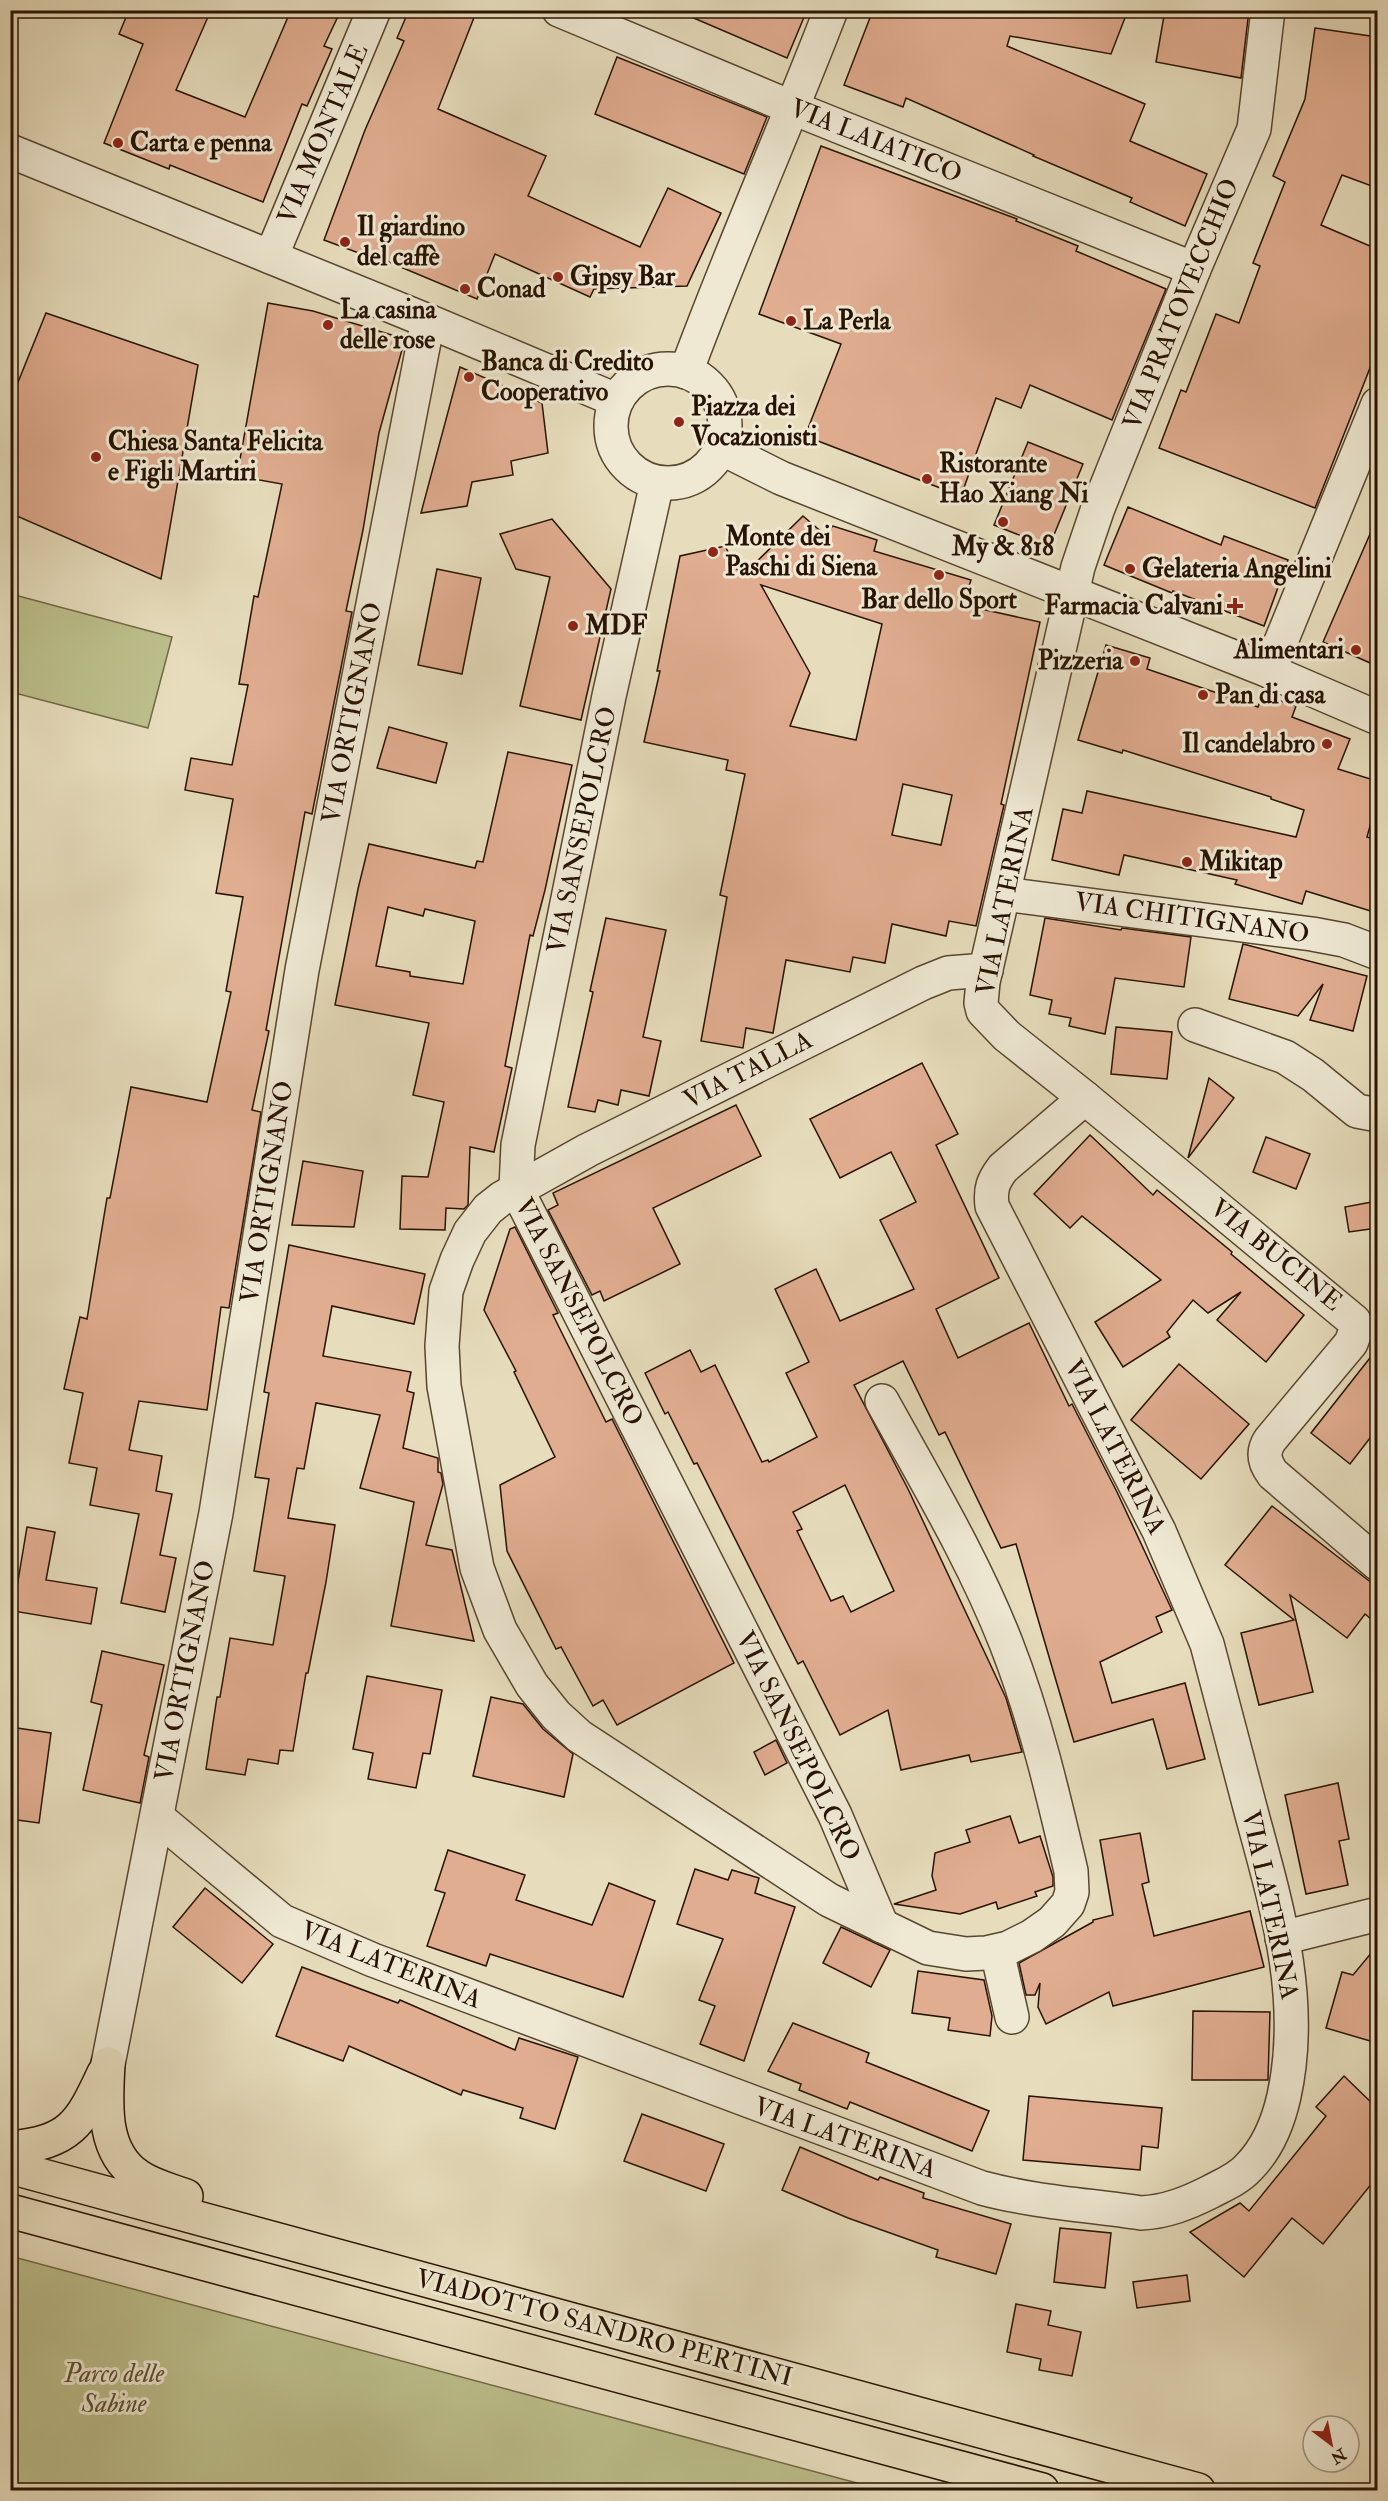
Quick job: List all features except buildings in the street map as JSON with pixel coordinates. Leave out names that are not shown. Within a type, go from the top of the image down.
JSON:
[{"type":"main road","points":[[10,2148],[40,2144],[67,2132],[87,2110],[108,2064]]},
{"type":"main road","points":[[108,2064],[106,2103],[109,2132],[113,2145],[130,2170],[148,2182],[248,2219],[294,2244]]},
{"type":"main road","name":"VIADOTTO SANDRO PERTINI","points":[[10,2167],[1198,2490]]},
{"type":"main road","name":"VIADOTTO SANDRO PERTINI","points":[[10,2211],[1042,2490]]},
{"type":"street","name":"VIA MONTALE","points":[[271,257],[374,10]]},
{"type":"street","name":"VIA LAIATICO","points":[[559,10],[794,108],[1194,269]]},
{"type":"street","points":[[686,372],[709,310],[794,108],[831,10]]},
{"type":"street","name":"VIA PRATOVECCHIO","points":[[1072,593],[1098,508],[1194,269],[1254,129],[1268,10]]},
{"type":"street","points":[[10,151],[616,400]]},
{"type":"street","name":"VIA ORTIGNANO","points":[[108,2064],[216,1513],[302,970],[428,321]]},
{"type":"street","points":[[668,369],[686,372],[702,380],[715,393],[723,410],[726,428],[721,448],[703,472],[689,480],[674,484],[657,483],[639,476],[624,463],[614,446],[610,427],[616,400],[634,380],[650,372],[668,369]]},
{"type":"street","points":[[1269,671],[1377,404]]},
{"type":"street","points":[[721,448],[781,478],[1269,671],[1377,718]]},
{"type":"street","name":"VIA SANSEPOLCRO","points":[[657,483],[609,696],[518,1145],[516,1188],[836,1815],[882,1926]]},
{"type":"street","name":"VIA LATERINA","points":[[157,1817],[276,1916],[331,1944],[982,2188],[1015,2196],[1141,2214],[1174,2208],[1232,2180],[1248,2168],[1271,2136],[1277,2123],[1287,2084],[1293,2019],[1289,1970],[1282,1938],[1207,1644],[1143,1499],[992,1206],[993,1183],[1003,1168],[1085,1098],[1007,1036],[988,1017],[981,1003],[986,970],[1072,593]]},
{"type":"street","name":"VIA CHITIGNANO","points":[[1004,894],[1312,934],[1344,940],[1377,953]]},
{"type":"street","name":"VIA TALLA","points":[[882,1401],[973,1566],[1006,1641],[1035,1729],[1071,1871],[1071,1897],[1058,1916],[1032,1936],[997,1951],[966,1954],[928,1947],[829,1900],[579,1736],[532,1685],[500,1630],[477,1568],[444,1386],[441,1346],[446,1291],[464,1245],[488,1209],[516,1188],[886,1000],[948,973],[986,970]]},
{"type":"street","points":[[1195,1025],[1285,1057],[1313,1075],[1357,1112],[1377,1115]]},
{"type":"street","name":"VIA BUCINE","points":[[1085,1098],[1354,1321],[1356,1334],[1351,1343],[1270,1440],[1264,1455],[1273,1474],[1377,1564]]},
{"type":"street","points":[[1282,1938],[1377,1914]]},
{"type":"street","points":[[997,1951],[1012,2017]]},
{"type":"green space","points":[[11,594],[172,637],[148,728],[11,692]]},
{"type":"green space","name":"Parco delle Sabine","points":[[10,2256],[883,2490],[11,2490]]},
{"type":"place","name":"Carta e penna","points":[[118,143]]},
{"type":"place","name":"Il giardino del caffè","points":[[345,242]]},
{"type":"place","name":"Gipsy Bar","points":[[558,277]]},
{"type":"place","name":"Conad","points":[[465,289]]},
{"type":"place","name":"La Perla","points":[[791,321]]},
{"type":"place","name":"La casina delle rose","points":[[328,325]]},
{"type":"place","name":"Banca di Credito Cooperativo","points":[[469,377]]},
{"type":"place","name":"Piazza dei Vocazionisti","points":[[679,422]]},
{"type":"place","name":"Chiesa Santa Felicita e Figli Martiri","points":[[96,457]]},
{"type":"place","name":"Ristorante Hao Xiang Ni","points":[[927,479]]},
{"type":"place","name":"My & 818","points":[[1003,522]]},
{"type":"place","name":"Monte dei Paschi di Siena","points":[[713,552]]},
{"type":"place","name":"Gelateria Angelini","points":[[1130,569]]},
{"type":"place","name":"Bar dello Sport","points":[[939,575]]},
{"type":"place","name":"Farmacia Calvani","points":[[1235,606]]},
{"type":"place","name":"MDF","points":[[573,626]]},
{"type":"place","name":"Alimentari","points":[[1356,650]]},
{"type":"place","name":"Pizzeria","points":[[1135,661]]},
{"type":"place","name":"Pan di casa","points":[[1203,695]]},
{"type":"place","name":"Il candelabro","points":[[1327,744]]},
{"type":"place","name":"Mikitap","points":[[1187,862]]}]
